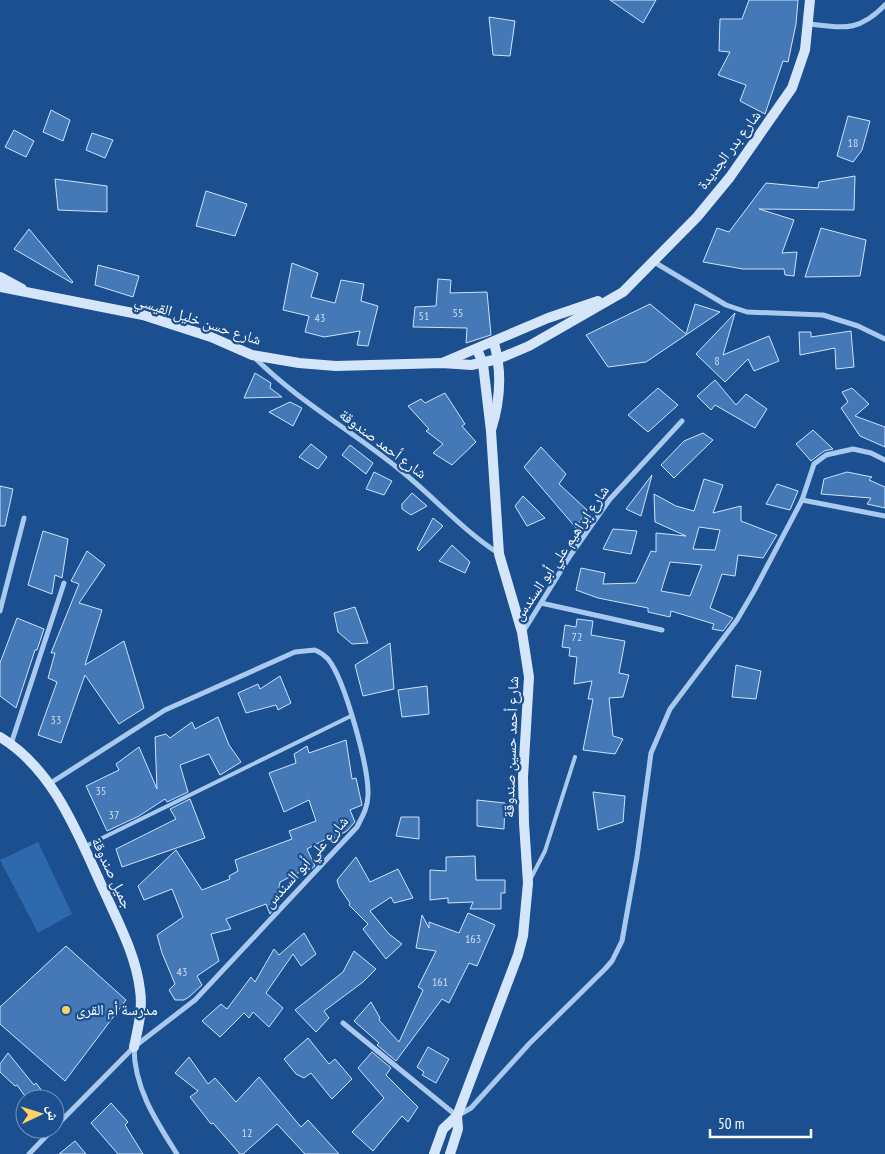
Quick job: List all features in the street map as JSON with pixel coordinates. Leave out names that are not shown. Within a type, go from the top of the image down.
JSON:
[{"type":"main road","name":"شارع بدر الجديدة","points":[[483,364],[530,346],[623,292],[688,228],[730,177],[786,98],[802,63],[809,24],[810,0]]},
{"type":"main road","name":"شارع حسن خليل القيسي","points":[[0,277],[36,296]]},
{"type":"main road","name":"شارع حسن خليل القيسي","points":[[0,288],[143,315],[212,337],[252,355],[299,363],[336,366],[442,363],[483,364]]},
{"type":"main road","name":"شارع بدر الجديدة","points":[[478,348],[494,343],[548,318],[623,292]]},
{"type":"main road","name":"شارع أحمد حسين صندوقة","points":[[491,431],[498,401],[498,359],[494,343]]},
{"type":"main road","name":"شارع حسن خليل القيسي","points":[[442,363],[478,348]]},
{"type":"main road","name":"شارع أحمد حسين صندوقة","points":[[434,1154],[444,1129],[457,1116],[518,954],[523,936],[528,882],[523,777],[529,677],[522,632],[499,554],[491,431],[483,364],[478,348]]},
{"type":"main road","name":"جميل صندوقة","points":[[0,737],[22,752],[49,784],[84,846],[129,947],[137,971],[141,1006],[134,1046]]},
{"type":"main road","name":"شارع أحمد حسين صندوقة","points":[[450,1154],[458,1129],[457,1116]]},
{"type":"street","points":[[809,24],[850,28],[869,19],[885,5]]},
{"type":"street","points":[[654,262],[726,305],[747,312],[768,315],[823,315],[858,326],[885,339]]},
{"type":"street","name":"شارع أحمد صندوقة","points":[[252,355],[277,380],[399,468],[462,527],[499,554]]},
{"type":"street","name":"شارع إبراهيم علي أبو السندس","points":[[522,632],[570,556],[610,499],[682,421]]},
{"type":"street","points":[[343,1023],[457,1116],[471,1108],[530,1044],[605,970],[618,952],[622,941],[637,857],[651,753],[670,709],[737,620],[802,500],[814,464],[826,455],[852,449],[871,453],[885,460]]},
{"type":"street","points":[[802,500],[885,516]]},
{"type":"street","points":[[0,611],[24,518]]},
{"type":"street","points":[[11,744],[64,583]]},
{"type":"street","points":[[541,603],[662,630]]},
{"type":"street","name":"شارع علي أبو السندس","points":[[49,784],[165,710],[295,652],[315,650],[328,659],[351,716],[368,782],[368,802],[356,828],[195,1000],[134,1046],[65,1117]]},
{"type":"street","points":[[134,1046],[136,1074],[146,1102],[177,1154]]},
{"type":"street","name":"شارع علي أبو السندس","points":[[29,1154],[43,1139]]},
{"type":"lane","points":[[84,846],[351,716]]},
{"type":"lane","points":[[528,882],[545,851],[575,757]]},
{"type":"shaded area","points":[[38,842],[72,914],[38,933],[0,860]]},
{"type":"building","points":[[610,0],[656,0],[643,23]]},
{"type":"building","points":[[749,0],[798,0],[796,24],[788,62],[783,61],[765,114],[740,101],[746,85],[718,75],[730,52],[719,51],[720,19],[742,19]]},
{"type":"building","points":[[489,17],[515,21],[510,56],[493,55]]},
{"type":"building","points":[[51,110],[70,120],[63,141],[43,132]]},
{"type":"building","points":[[848,116],[870,121],[862,150],[853,162],[837,156]]},
{"type":"building","points":[[14,130],[34,141],[26,157],[5,147]]},
{"type":"building","points":[[92,133],[113,140],[105,158],[86,150]]},
{"type":"building","points":[[855,176],[854,210],[759,209],[794,220],[782,253],[797,252],[794,276],[785,275],[784,269],[743,269],[703,262],[717,228],[729,232],[766,183],[818,188],[819,182]]},
{"type":"building","points":[[55,179],[107,186],[107,212],[58,210]]},
{"type":"building","points":[[206,191],[247,204],[235,236],[196,226]]},
{"type":"building","points":[[821,228],[866,240],[860,276],[805,277]]},
{"type":"building","points":[[29,229],[73,282],[72,283],[14,249]]},
{"type":"building","points":[[292,263],[318,273],[311,297],[335,303],[341,280],[364,284],[361,301],[378,306],[368,346],[357,345],[360,331],[324,337],[305,332],[309,316],[283,310]]},
{"type":"building","points":[[98,265],[139,276],[133,297],[95,285]]},
{"type":"building","points":[[438,279],[451,280],[450,293],[487,292],[491,335],[466,343],[467,328],[413,327],[415,307],[436,306]]},
{"type":"building","points":[[650,304],[686,334],[695,304],[720,312],[646,362],[608,367],[586,335]]},
{"type":"building","points":[[735,313],[723,355],[769,336],[779,361],[754,371],[748,359],[725,382],[696,354]]},
{"type":"building","points":[[851,331],[854,367],[836,369],[835,348],[800,355],[799,332],[811,332],[811,337]]},
{"type":"building","points":[[255,373],[271,383],[270,388],[282,397],[244,398]]},
{"type":"building","points":[[715,380],[736,405],[746,394],[767,409],[755,428],[715,405],[711,410],[697,396]]},
{"type":"building","points":[[658,388],[678,405],[648,432],[628,415]]},
{"type":"building","points":[[852,388],[869,404],[855,416],[885,427],[885,447],[860,436],[841,408],[848,402],[842,392]]},
{"type":"building","points":[[445,393],[465,424],[462,426],[476,442],[452,465],[433,453],[443,444],[426,431],[429,429],[408,406],[421,399],[425,403]]},
{"type":"building","points":[[290,402],[302,408],[293,426],[269,412]]},
{"type":"building","points":[[813,430],[833,449],[824,451],[811,461],[796,444]]},
{"type":"building","points":[[703,433],[713,440],[674,478],[661,465],[684,441]]},
{"type":"building","points":[[311,444],[327,457],[318,469],[299,457]]},
{"type":"building","points":[[350,445],[373,463],[366,474],[342,455]]},
{"type":"building","points":[[541,447],[566,474],[559,484],[587,510],[576,528],[524,467]]},
{"type":"building","points":[[374,472],[392,481],[384,495],[366,489]]},
{"type":"building","points":[[847,472],[872,477],[869,480],[885,487],[885,508],[867,504],[871,498],[821,494],[824,479]]},
{"type":"building","points":[[652,475],[641,516],[626,509]]},
{"type":"building","points":[[704,479],[723,485],[713,513],[741,506],[741,521],[777,535],[763,558],[738,555],[735,576],[722,574],[710,608],[733,618],[723,631],[712,629],[714,624],[671,611],[670,617],[648,612],[648,608],[598,598],[576,590],[581,568],[605,573],[603,584],[636,583],[651,551],[656,552],[656,533],[686,536],[655,522],[654,494],[676,506],[694,511]],"holes":[[[699,527],[720,530],[715,550],[693,549]],[[670,562],[702,565],[690,596],[661,591]]]},
{"type":"building","points":[[777,484],[798,491],[790,510],[766,504]]},
{"type":"building","points":[[0,486],[13,489],[5,526],[0,526]]},
{"type":"building","points":[[412,493],[427,506],[411,515],[402,509],[402,504]]},
{"type":"building","points":[[523,496],[545,518],[527,526],[515,506]]},
{"type":"building","points":[[433,518],[443,526],[419,551],[417,549]]},
{"type":"building","points":[[613,529],[637,531],[631,554],[603,549]]},
{"type":"building","points":[[43,531],[68,539],[62,578],[55,575],[52,594],[28,585]]},
{"type":"building","points":[[452,545],[470,562],[465,573],[439,561]]},
{"type":"building","points":[[87,551],[105,565],[79,603],[102,610],[85,665],[124,641],[144,708],[119,724],[85,675],[61,743],[38,735],[57,682],[48,678],[55,653],[51,653],[79,584],[71,581]]},
{"type":"building","points":[[355,607],[368,643],[352,644],[338,632],[334,613]]},
{"type":"building","points":[[17,618],[44,629],[16,708],[0,696],[0,663]]},
{"type":"building","points":[[577,619],[593,621],[591,635],[625,641],[619,673],[629,675],[623,697],[609,698],[613,736],[623,739],[615,754],[583,750],[593,699],[588,699],[592,681],[574,684],[577,657],[569,656],[570,648],[562,647],[565,625],[576,627]]},
{"type":"building","points":[[390,643],[394,689],[363,696],[355,665]]},
{"type":"building","points":[[736,665],[761,671],[756,699],[732,697]]},
{"type":"building","points":[[280,676],[291,703],[278,710],[276,705],[246,713],[238,693],[258,684],[260,689]]},
{"type":"building","points":[[427,686],[429,714],[402,717],[398,690]]},
{"type":"building","points":[[218,717],[229,745],[241,762],[220,775],[209,754],[180,765],[188,792],[167,802],[165,799],[139,816],[107,831],[86,786],[119,770],[116,764],[139,747],[157,789],[155,737],[166,734],[170,738],[192,722],[195,729]]},
{"type":"building","points":[[346,740],[352,779],[356,778],[362,805],[350,810],[355,822],[347,831],[307,849],[315,866],[305,874],[304,870],[280,882],[276,905],[270,914],[266,904],[226,919],[231,929],[211,934],[219,961],[197,976],[202,985],[189,997],[184,1000],[175,1000],[169,990],[175,984],[162,953],[157,935],[183,917],[172,889],[144,900],[138,886],[176,850],[202,890],[230,879],[229,876],[238,871],[235,860],[292,839],[289,831],[316,821],[309,800],[284,812],[269,773],[296,763],[294,754],[307,746],[309,753]]},
{"type":"building","points":[[593,792],[625,796],[623,822],[598,830]]},
{"type":"building","points":[[190,799],[205,838],[122,867],[116,849],[176,819],[170,809]]},
{"type":"building","points":[[477,800],[505,803],[504,829],[477,826]]},
{"type":"building","points":[[401,817],[419,817],[419,839],[396,836]]},
{"type":"building","points":[[475,856],[476,880],[505,880],[505,893],[501,893],[501,909],[470,909],[473,902],[448,903],[448,898],[430,900],[430,870],[446,871],[446,857]]},
{"type":"building","points":[[356,857],[370,882],[398,869],[413,898],[394,903],[391,897],[370,911],[389,934],[402,944],[386,959],[363,929],[368,924],[349,905],[350,903],[339,887],[337,880]]},
{"type":"building","points":[[468,913],[495,925],[477,966],[469,963],[449,1003],[442,999],[396,1061],[377,1045],[379,1043],[354,1021],[371,1002],[380,1018],[379,1020],[399,1042],[423,990],[418,987],[436,951],[416,948],[422,915],[429,928],[429,922],[459,933]]},
{"type":"building","points":[[304,933],[316,954],[301,966],[293,954],[266,993],[283,1008],[269,1027],[253,1012],[249,1018],[244,1013],[220,1037],[202,1021],[221,1004],[227,1009],[251,977],[255,982],[274,949],[279,955]]},
{"type":"building","points":[[66,946],[126,1000],[65,1081],[0,1024],[0,1007]]},
{"type":"building","points":[[354,951],[376,969],[363,982],[324,1011],[329,1018],[316,1032],[295,1010],[343,972]]},
{"type":"building","points":[[308,1038],[329,1064],[335,1059],[352,1079],[332,1099],[311,1073],[304,1078],[296,1074],[284,1059]]},
{"type":"building","points":[[428,1047],[449,1059],[436,1083],[422,1075],[424,1072],[417,1067]]},
{"type":"building","points":[[372,1052],[391,1068],[386,1075],[418,1107],[408,1122],[402,1116],[373,1151],[352,1132],[384,1098],[358,1068]]},
{"type":"building","points":[[8,1053],[34,1085],[36,1083],[40,1089],[20,1089],[0,1072],[0,1064]]},
{"type":"building","points":[[189,1057],[208,1084],[215,1078],[236,1102],[259,1077],[301,1127],[308,1120],[339,1154],[305,1154],[277,1124],[243,1154],[240,1154],[213,1123],[211,1124],[190,1097],[198,1091],[175,1073]]},
{"type":"building","points":[[111,1103],[128,1122],[125,1125],[143,1154],[118,1154],[91,1123]]},
{"type":"building","points":[[75,1141],[86,1154],[59,1154]]},
{"type":"place","name":"مدرسة أم القرى","points":[[66,1010]]}]
